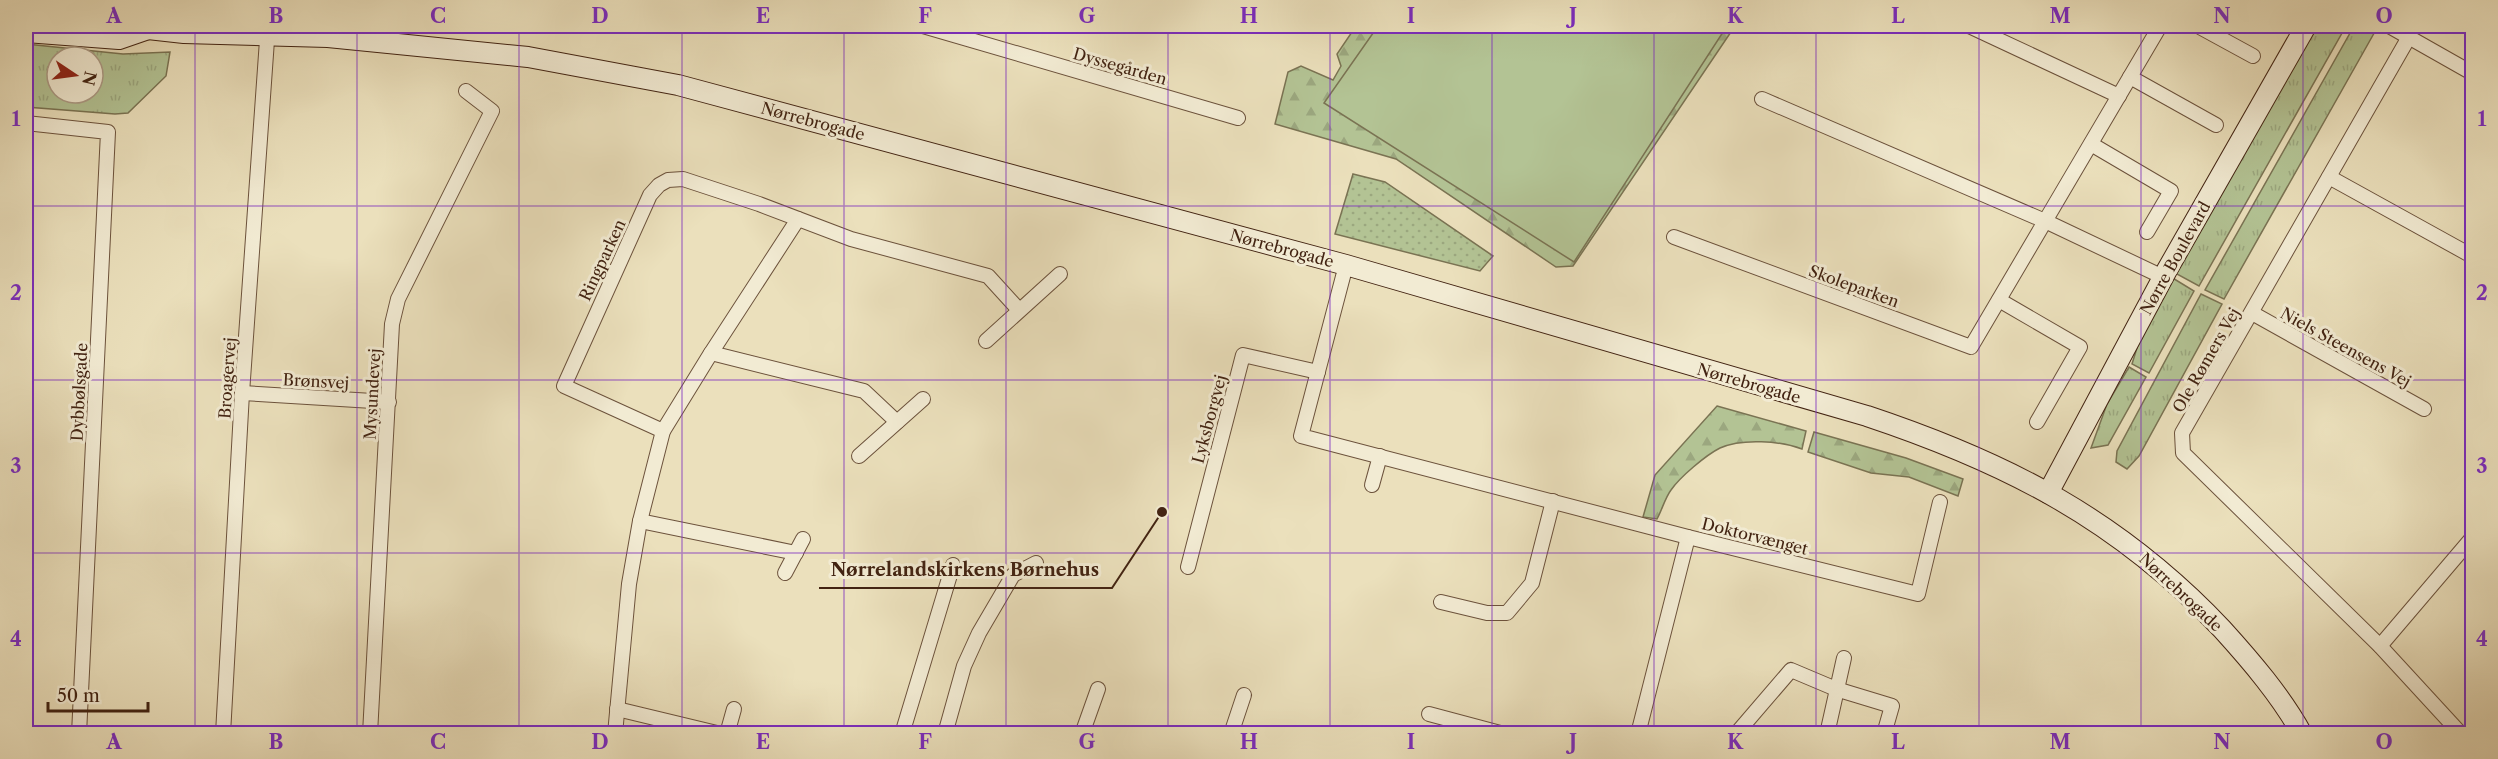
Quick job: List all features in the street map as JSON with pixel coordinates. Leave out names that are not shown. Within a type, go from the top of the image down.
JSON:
[{"type":"street","name":"Dyssegården","points":[[923,26],[1238,117]]},
{"type":"street","points":[[1969,26],[2119,96]]},
{"type":"street","name":"Skoleparken","points":[[1674,237],[1971,347],[2160,26]]},
{"type":"street","points":[[2198,26],[2253,56]]},
{"type":"street","name":"Nørre Boulevard","points":[[2049,493],[2163,277],[2306,26]]},
{"type":"street","points":[[2389,26],[2472,73]]},
{"type":"street","name":"Nørrebrogade","points":[[26,32],[119,39],[146,27],[184,33],[268,30],[528,57],[678,85],[1346,265],[1867,416],[1934,439],[1993,463],[2082,512],[2139,553],[2196,603],[2250,660],[2302,734]]},
{"type":"street","name":"Broagervej","points":[[223,734],[242,393],[268,30]]},
{"type":"street","name":"Ole Rømers Vej","points":[[2409,37],[2182,434],[2183,453],[2380,646],[2461,734]]},
{"type":"street","points":[[2130,77],[2216,125]]},
{"type":"street","name":"Mysundevej","points":[[370,734],[392,324],[398,299],[492,111],[466,91]]},
{"type":"street","points":[[1762,99],[2045,221],[2163,277]]},
{"type":"street","name":"Dybbølsgade","points":[[27,123],[108,132],[79,734]]},
{"type":"street","points":[[2091,144],[2171,190],[2147,232]]},
{"type":"street","points":[[2329,177],[2472,256]]},
{"type":"street","name":"Ringparken","points":[[663,431],[564,386],[650,195],[659,185],[668,180],[683,179],[759,204],[851,239],[988,276],[1019,310]]},
{"type":"street","points":[[615,734],[629,584],[640,521],[663,431],[798,219]]},
{"type":"street","points":[[1346,265],[1301,436],[1688,537]]},
{"type":"street","points":[[986,341],[1060,274]]},
{"type":"street","points":[[1999,300],[2080,347],[2037,422]]},
{"type":"street","name":"Niels Steensens Vej","points":[[2252,313],[2424,409]]},
{"type":"street","points":[[711,353],[864,391],[897,422]]},
{"type":"street","name":"Lyksborgvej","points":[[1188,567],[1243,355],[1318,372]]},
{"type":"street","name":"Brønsvej","points":[[242,393],[389,402]]},
{"type":"street","points":[[859,456],[923,399]]},
{"type":"street","points":[[1372,484],[1380,456]]},
{"type":"street","points":[[1441,602],[1487,613],[1507,613],[1532,583],[1553,501]]},
{"type":"street","name":"Doktorvænget","points":[[1638,734],[1688,537],[1918,594],[1940,502]]},
{"type":"street","points":[[640,521],[796,553]]},
{"type":"street","points":[[2380,646],[2472,538]]},
{"type":"street","points":[[785,573],[803,539]]},
{"type":"street","points":[[945,734],[964,666],[979,633],[1012,574],[1036,563]]},
{"type":"street","points":[[902,734],[953,565]]},
{"type":"street","points":[[1827,734],[1844,658]]},
{"type":"street","points":[[1736,734],[1791,670],[1836,689],[1892,706],[1884,734]]},
{"type":"street","points":[[1082,734],[1098,689]]},
{"type":"street","points":[[1231,734],[1244,695]]},
{"type":"street","points":[[617,709],[721,734]]},
{"type":"street","points":[[726,734],[734,709]]},
{"type":"street","points":[[1429,714],[1504,734]]},
{"type":"green space","points":[[1356,26],[1735,26],[1573,266],[1556,267],[1396,159],[1275,124],[1288,72],[1301,66],[1333,80],[1341,66],[1337,54]]},
{"type":"green space","points":[[1378,26],[1727,26],[1574,262],[1324,103]]},
{"type":"green space","points":[[2313,26],[2346,26],[2199,286],[2175,273]]},
{"type":"green space","points":[[2354,26],[2377,28],[2224,299],[2205,290]]},
{"type":"green space","points":[[26,44],[45,46],[45,105],[105,105],[105,52],[123,54],[170,52],[166,76],[128,113],[26,107]]},
{"type":"green space","points":[[1353,174],[1385,182],[1493,256],[1480,271],[1335,234]]},
{"type":"green space","points":[[2171,277],[2194,291],[2149,373],[2132,364],[2145,322]]},
{"type":"green space","points":[[2201,294],[2222,304],[2139,456],[2127,469],[2116,462],[2117,451]]},
{"type":"green space","points":[[2129,367],[2146,377],[2108,445],[2091,448],[2107,404]]},
{"type":"green space","points":[[1717,406],[1806,431],[1802,449],[1761,442],[1739,443],[1720,448],[1701,461],[1675,485],[1657,519],[1643,517],[1655,475]]},
{"type":"green space","points":[[1814,432],[1906,458],[1963,479],[1958,496],[1909,477],[1871,473],[1808,452]]},
{"type":"place","name":"Nørrelandskirkens Børnehus","points":[[1162,512]]}]
